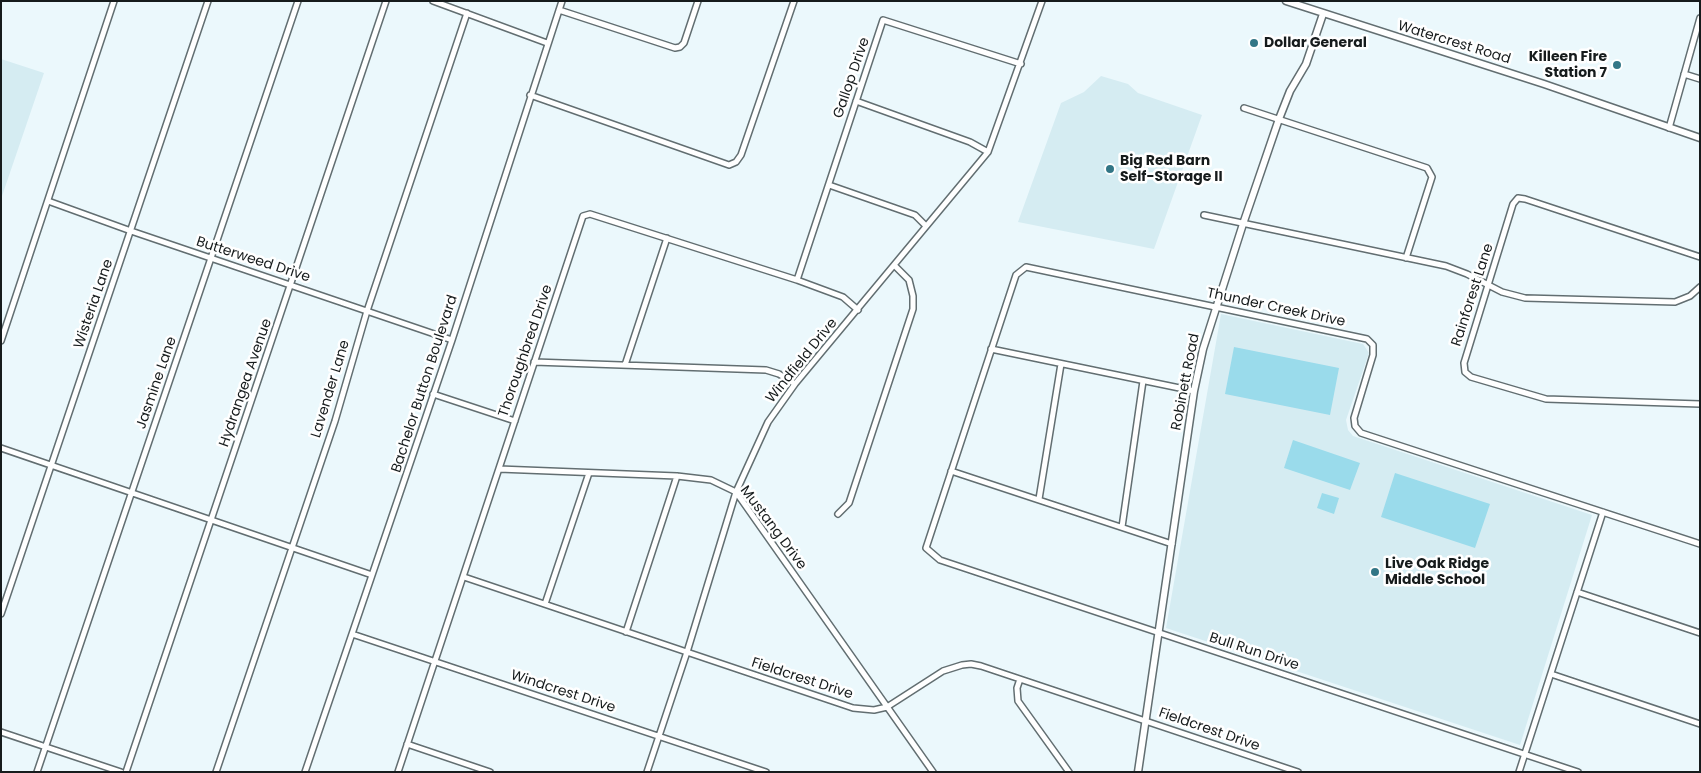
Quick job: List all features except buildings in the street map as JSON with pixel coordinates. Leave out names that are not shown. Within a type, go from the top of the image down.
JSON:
[{"type":"street","points":[[1,341],[114,1]]},
{"type":"street","name":"Wisteria Lane","points":[[1,614],[208,1]]},
{"type":"street","name":"Jasmine Lane","points":[[37,772],[298,1]]},
{"type":"street","name":"Hydrangea Avenue","points":[[126,772],[386,1]]},
{"type":"street","points":[[433,1],[548,43]]},
{"type":"street","name":"Bachelor Button Boulevard","points":[[305,772],[452,340],[562,1]]},
{"type":"street","points":[[559,10],[675,48],[680,47],[684,43],[698,1]]},
{"type":"street","points":[[530,95],[729,165],[736,162],[741,155],[794,1]]},
{"type":"street","name":"Windfield Drive","points":[[647,772],[736,492],[768,422],[795,384],[988,152],[1042,1]]},
{"type":"street","name":"Watercrest Road","points":[[1286,1],[1544,84],[1700,138]]},
{"type":"street","name":"Lavender Lane","points":[[216,772],[334,421],[367,311],[468,13]]},
{"type":"street","name":"Robinett Road","points":[[1138,772],[1160,633],[1194,391],[1202,349],[1279,119],[1290,91],[1306,64],[1323,14]]},
{"type":"street","points":[[1669,128],[1700,18]]},
{"type":"street","name":"Gallop Drive","points":[[797,280],[883,20],[1021,64]]},
{"type":"street","points":[[1684,74],[1700,79]]},
{"type":"street","points":[[856,100],[970,142],[988,152]]},
{"type":"street","points":[[1244,108],[1427,168],[1432,177],[1406,258]]},
{"type":"street","points":[[829,185],[915,215],[926,226]]},
{"type":"street","name":"Rainforest Lane","points":[[1700,257],[1518,198],[1513,204],[1464,363],[1465,372],[1471,377],[1546,399],[1700,404]]},
{"type":"street","name":"Butterweed Drive","points":[[48,201],[130,231],[452,340]]},
{"type":"street","name":"Thoroughbred Drive","points":[[398,772],[584,216],[590,214],[797,280],[843,297],[858,310]]},
{"type":"street","points":[[1204,215],[1446,266],[1467,274],[1502,292],[1525,298],[1675,302],[1690,296],[1700,287]]},
{"type":"street","points":[[626,365],[667,238]]},
{"type":"street","points":[[838,514],[849,503],[913,308],[913,296],[909,280],[894,265]]},
{"type":"street","name":"Thunder Creek Drive","points":[[926,548],[1016,276],[1026,267],[1367,339],[1373,346],[1373,355],[1354,418],[1354,426],[1360,433],[1700,544]]},
{"type":"street","points":[[991,349],[1194,391]]},
{"type":"street","points":[[534,362],[766,370],[780,374],[795,384]]},
{"type":"street","points":[[1040,499],[1061,364]]},
{"type":"street","points":[[1122,527],[1143,381]]},
{"type":"street","points":[[433,394],[515,421]]},
{"type":"street","points":[[1,448],[372,575]]},
{"type":"street","name":"Mustang Drive","points":[[499,469],[677,476],[711,480],[736,492],[933,772]]},
{"type":"street","points":[[951,471],[1172,544]]},
{"type":"street","points":[[545,604],[589,473]]},
{"type":"street","points":[[626,632],[677,476]]},
{"type":"street","points":[[1519,772],[1602,512]]},
{"type":"street","name":"Bull Run Drive","points":[[926,548],[940,560],[1578,772]]},
{"type":"street","name":"Fieldcrest Drive","points":[[464,577],[853,708],[864,710],[887,707],[943,671],[962,665],[980,666],[1298,772]]},
{"type":"street","points":[[1577,592],[1700,633]]},
{"type":"street","name":"Windcrest Drive","points":[[352,634],[766,772]]},
{"type":"street","points":[[1551,674],[1700,724]]},
{"type":"street","points":[[1020,679],[1017,688],[1018,701],[1069,772]]},
{"type":"street","points":[[1,732],[121,772]]},
{"type":"street","points":[[407,744],[490,772]]},
{"type":"shaded area","points":[[1,59],[44,73],[1,199]]},
{"type":"shaded area","name":"Big Red Barn Self-Storage II","points":[[1101,76],[1128,84],[1138,93],[1202,115],[1154,249],[1018,222],[1061,103],[1084,92]]},
{"type":"shaded area","name":"Live Oak Ridge Middle School","points":[[1221,314],[1363,344],[1369,353],[1346,420],[1348,430],[1353,436],[1592,515],[1520,745],[1166,628]]},
{"type":"shaded area","points":[[1234,347],[1339,368],[1330,415],[1225,394]]},
{"type":"shaded area","points":[[1293,440],[1360,463],[1350,490],[1284,468]]},
{"type":"shaded area","points":[[1395,473],[1490,504],[1475,548],[1381,517]]},
{"type":"shaded area","points":[[1322,493],[1339,498],[1334,514],[1317,508]]},
{"type":"place","name":"Dollar General","points":[[1254,43]]},
{"type":"place","name":"Killeen Fire Station 7","points":[[1617,65]]},
{"type":"place","name":"Big Red Barn Self-Storage II","points":[[1110,169]]},
{"type":"place","name":"Live Oak Ridge Middle School","points":[[1375,572]]}]
